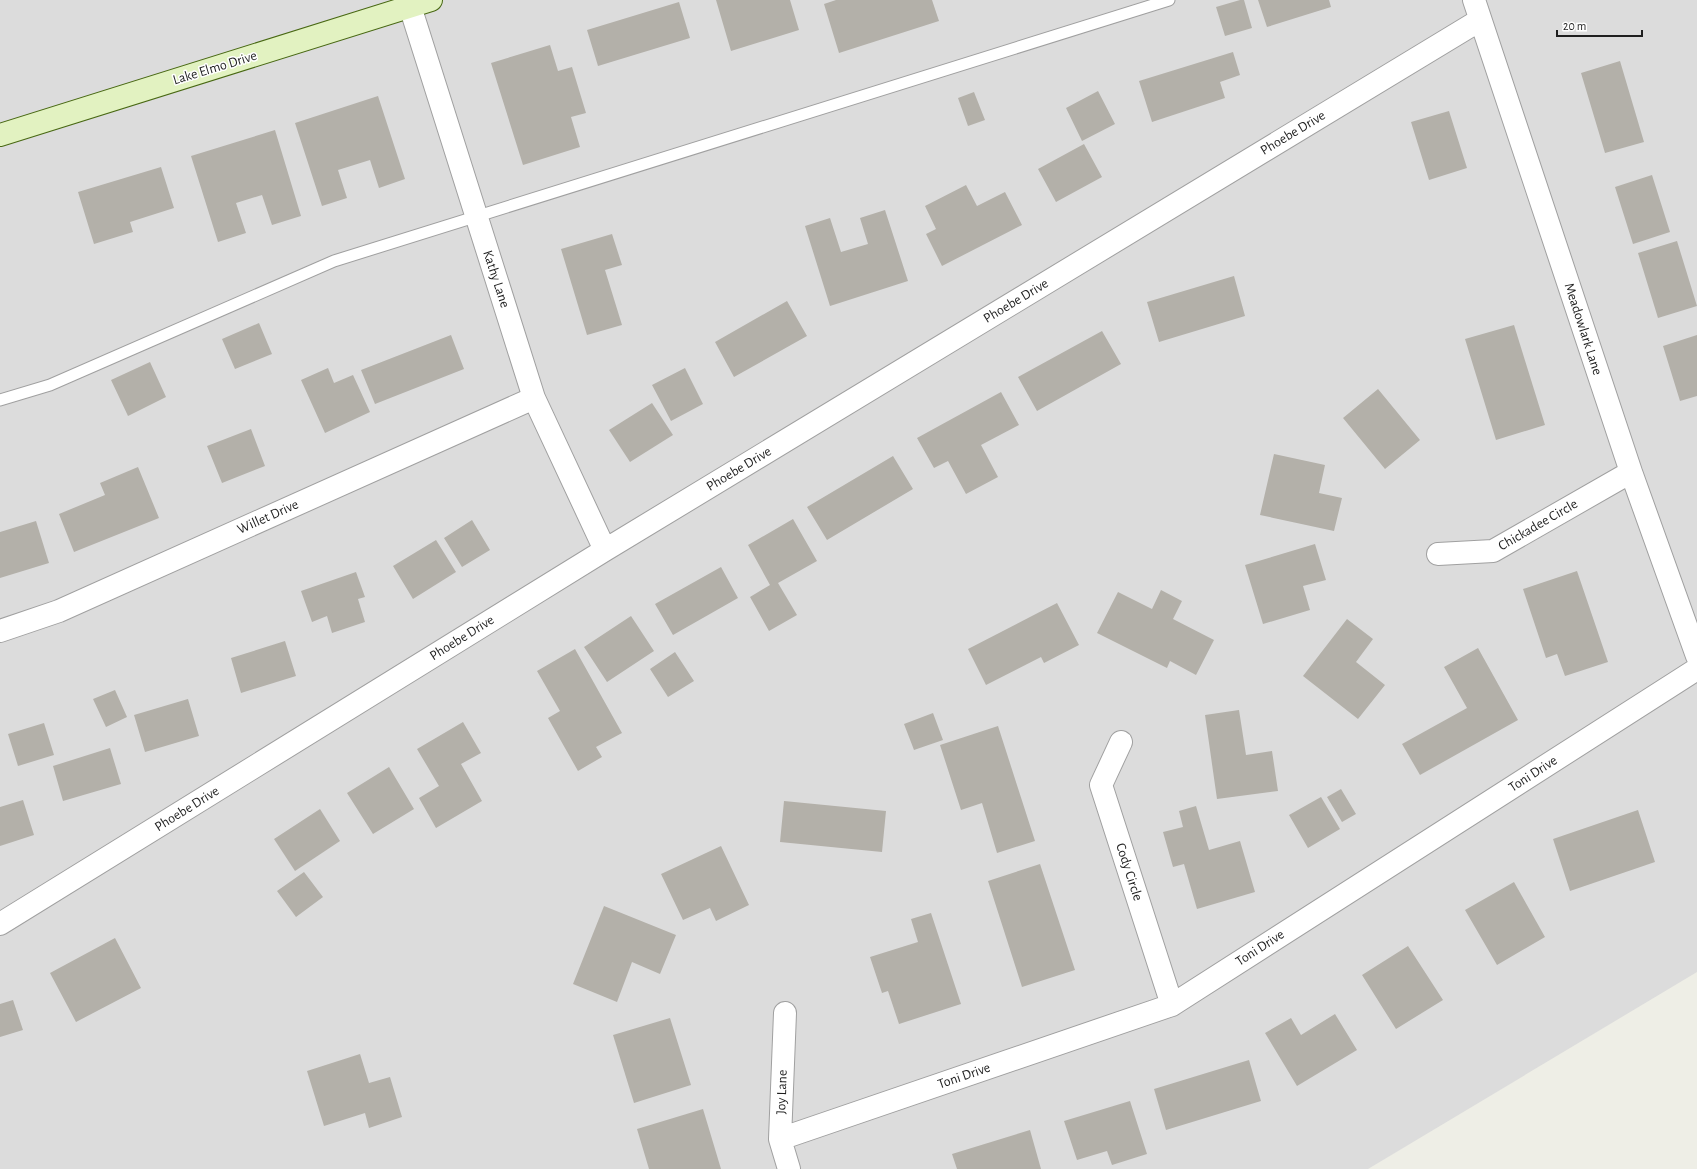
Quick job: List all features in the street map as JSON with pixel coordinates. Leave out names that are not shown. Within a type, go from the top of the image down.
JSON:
[{"type":"street","name":"Lake Elmo Drive","points":[[0,135],[410,3],[431,0]]},
{"type":"street","name":"Kathy Lane","points":[[410,3],[534,398],[605,550]]},
{"type":"street","name":"Meadowlark Lane","points":[[1477,10],[1631,472],[1697,656]]},
{"type":"street","name":"Phoebe Drive","points":[[0,924],[1477,10]]},
{"type":"street","name":"Willet Drive","points":[[0,631],[59,611],[534,398]]},
{"type":"street","name":"Chickadee Circle","points":[[1438,554],[1493,551],[1631,472]]},
{"type":"street","name":"Toni Drive","points":[[780,1139],[1172,1005],[1697,669]]},
{"type":"street","name":"Cody Circle","points":[[1121,742],[1100,785],[1172,1005]]},
{"type":"street","name":"Joy Lane","points":[[785,1013],[780,1139],[789,1169]]},
{"type":"lane","points":[[0,400],[50,385],[334,261],[1169,0]]},
{"type":"shaded area","points":[[0,0],[1697,0],[1697,972],[1368,1169],[0,1169]]},
{"type":"building","points":[[716,0],[790,0],[799,30],[731,51]]},
{"type":"building","points":[[836,0],[932,0],[939,21],[839,53],[824,4]]},
{"type":"building","points":[[1244,0],[1252,28],[1225,36],[1216,7]]},
{"type":"building","points":[[1258,0],[1329,0],[1331,7],[1267,27]]},
{"type":"building","points":[[679,2],[690,38],[598,66],[587,30]]},
{"type":"building","points":[[550,45],[558,71],[572,67],[586,113],[571,117],[580,147],[523,165],[491,63]]},
{"type":"building","points":[[1233,52],[1240,75],[1220,82],[1225,98],[1152,122],[1139,81]]},
{"type":"building","points":[[1620,61],[1644,142],[1605,153],[1581,73]]},
{"type":"building","points":[[1098,91],[1115,124],[1082,141],[1066,108]]},
{"type":"building","points":[[974,92],[985,120],[968,126],[958,98]]},
{"type":"building","points":[[378,96],[405,179],[379,188],[370,160],[338,170],[347,198],[322,206],[295,123]]},
{"type":"building","points":[[1449,111],[1467,168],[1429,180],[1411,122]]},
{"type":"building","points":[[275,130],[301,216],[272,225],[262,195],[236,203],[246,233],[218,242],[191,156]]},
{"type":"building","points":[[1084,144],[1102,177],[1056,202],[1038,169]]},
{"type":"building","points":[[161,167],[174,208],[130,222],[133,232],[94,244],[78,192]]},
{"type":"building","points":[[1652,175],[1670,232],[1633,244],[1615,187]]},
{"type":"building","points":[[966,185],[977,206],[1005,192],[1022,225],[942,266],[926,234],[936,229],[925,206]]},
{"type":"building","points":[[885,210],[908,281],[830,306],[805,226],[830,218],[841,252],[868,244],[860,218]]},
{"type":"building","points":[[612,234],[622,265],[605,270],[622,325],[587,335],[561,249]]},
{"type":"building","points":[[1677,241],[1697,306],[1658,318],[1638,253]]},
{"type":"building","points":[[1234,276],[1245,316],[1159,342],[1147,302]]},
{"type":"building","points":[[787,301],[807,336],[734,377],[715,342]]},
{"type":"building","points":[[259,323],[272,354],[235,369],[222,339]]},
{"type":"building","points":[[1514,325],[1545,425],[1496,440],[1465,339]]},
{"type":"building","points":[[1102,331],[1121,364],[1037,411],[1018,377]]},
{"type":"building","points":[[451,335],[464,369],[375,404],[361,370]]},
{"type":"building","points":[[1697,335],[1697,396],[1680,401],[1663,346]]},
{"type":"building","points":[[150,362],[166,397],[128,416],[111,380]]},
{"type":"building","points":[[328,368],[334,383],[353,375],[370,412],[325,433],[301,380]]},
{"type":"building","points":[[685,368],[703,404],[671,421],[652,385]]},
{"type":"building","points":[[1378,389],[1420,440],[1385,469],[1343,418]]},
{"type":"building","points":[[1001,392],[1019,425],[981,445],[998,477],[966,494],[948,461],[934,468],[917,438]]},
{"type":"building","points":[[652,403],[673,435],[630,462],[609,430]]},
{"type":"building","points":[[251,429],[265,466],[222,483],[207,446]]},
{"type":"building","points":[[1274,454],[1325,465],[1319,493],[1342,498],[1334,531],[1260,515]]},
{"type":"building","points":[[893,456],[913,489],[827,540],[807,507]]},
{"type":"building","points":[[138,467],[159,518],[74,552],[59,514],[105,495],[100,483]]},
{"type":"building","points":[[793,519],[817,561],[778,583],[797,615],[769,631],[750,597],[770,585],[748,545]]},
{"type":"building","points":[[472,520],[490,550],[462,567],[444,538]]},
{"type":"building","points":[[36,521],[49,563],[0,578],[0,532]]},
{"type":"building","points":[[436,540],[456,572],[413,599],[393,566]]},
{"type":"building","points":[[1315,544],[1326,580],[1303,586],[1310,610],[1263,624],[1245,565]]},
{"type":"building","points":[[721,567],[738,598],[673,635],[655,604]]},
{"type":"building","points":[[1577,571],[1608,662],[1565,676],[1557,654],[1546,658],[1523,589]]},
{"type":"building","points":[[356,572],[365,597],[358,599],[365,622],[332,633],[327,616],[312,622],[301,591]]},
{"type":"building","points":[[1161,590],[1182,601],[1173,619],[1214,640],[1196,675],[1170,661],[1167,668],[1097,633],[1118,592],[1152,609]]},
{"type":"building","points":[[1057,603],[1079,645],[1044,663],[1041,657],[986,685],[968,649]]},
{"type":"building","points":[[631,616],[654,651],[607,682],[584,647]]},
{"type":"building","points":[[1347,619],[1373,639],[1356,662],[1385,685],[1358,719],[1303,676]]},
{"type":"building","points":[[285,641],[296,676],[241,693],[231,658]]},
{"type":"building","points":[[1478,648],[1518,720],[1420,775],[1402,744],[1467,708],[1444,667]]},
{"type":"building","points":[[575,649],[622,733],[596,747],[602,757],[578,771],[548,718],[560,711],[537,671]]},
{"type":"building","points":[[675,652],[694,681],[668,697],[650,669]]},
{"type":"building","points":[[115,690],[127,717],[106,727],[93,699]]},
{"type":"building","points":[[188,699],[199,736],[145,752],[134,715]]},
{"type":"building","points":[[1239,710],[1246,755],[1272,751],[1278,791],[1217,799],[1205,715]]},
{"type":"building","points":[[933,713],[943,740],[914,750],[904,724]]},
{"type":"building","points":[[463,722],[481,753],[461,764],[482,801],[436,828],[419,798],[439,786],[417,749]]},
{"type":"building","points":[[44,723],[54,755],[18,766],[8,734]]},
{"type":"building","points":[[998,726],[1035,841],[997,853],[982,803],[961,810],[940,745]]},
{"type":"building","points":[[110,748],[121,784],[63,801],[53,766]]},
{"type":"building","points":[[389,767],[414,809],[373,834],[347,793]]},
{"type":"building","points":[[1341,789],[1356,814],[1342,822],[1327,797]]},
{"type":"building","points":[[1321,797],[1340,829],[1308,848],[1289,815]]},
{"type":"building","points":[[23,800],[34,835],[0,846],[0,807]]},
{"type":"building","points":[[784,801],[886,811],[882,852],[780,842]]},
{"type":"building","points":[[1196,806],[1209,850],[1240,841],[1255,892],[1197,909],[1184,864],[1173,867],[1163,832],[1183,827],[1179,811]]},
{"type":"building","points":[[320,809],[340,841],[295,871],[274,839]]},
{"type":"building","points":[[1638,810],[1655,862],[1570,891],[1553,839]]},
{"type":"building","points":[[721,846],[749,905],[716,921],[710,908],[683,920],[661,874]]},
{"type":"building","points":[[1040,864],[1075,970],[1022,987],[988,881]]},
{"type":"building","points":[[304,872],[323,897],[296,917],[277,891]]},
{"type":"building","points":[[1514,882],[1545,937],[1497,965],[1465,910]]},
{"type":"building","points":[[604,906],[676,935],[660,974],[632,962],[617,1002],[573,984]]},
{"type":"building","points":[[931,913],[961,1004],[899,1024],[888,991],[882,993],[870,957],[918,942],[911,919]]},
{"type":"building","points":[[115,938],[141,988],[76,1022],[50,973]]},
{"type":"building","points":[[1408,946],[1443,1000],[1396,1029],[1362,975]]},
{"type":"building","points":[[13,1000],[23,1030],[0,1037],[0,1004]]},
{"type":"building","points":[[1335,1014],[1357,1050],[1297,1086],[1265,1033],[1291,1018],[1301,1035]]},
{"type":"building","points":[[670,1018],[691,1085],[634,1103],[613,1035]]},
{"type":"building","points":[[360,1054],[369,1083],[390,1077],[402,1117],[369,1128],[365,1113],[324,1126],[307,1071]]},
{"type":"building","points":[[1249,1060],[1261,1101],[1166,1130],[1154,1089]]},
{"type":"building","points":[[1130,1101],[1147,1154],[1112,1165],[1107,1151],[1077,1160],[1064,1121]]},
{"type":"building","points":[[703,1109],[721,1169],[649,1169],[637,1129]]},
{"type":"building","points":[[1030,1130],[1041,1169],[957,1169],[952,1154]]}]
